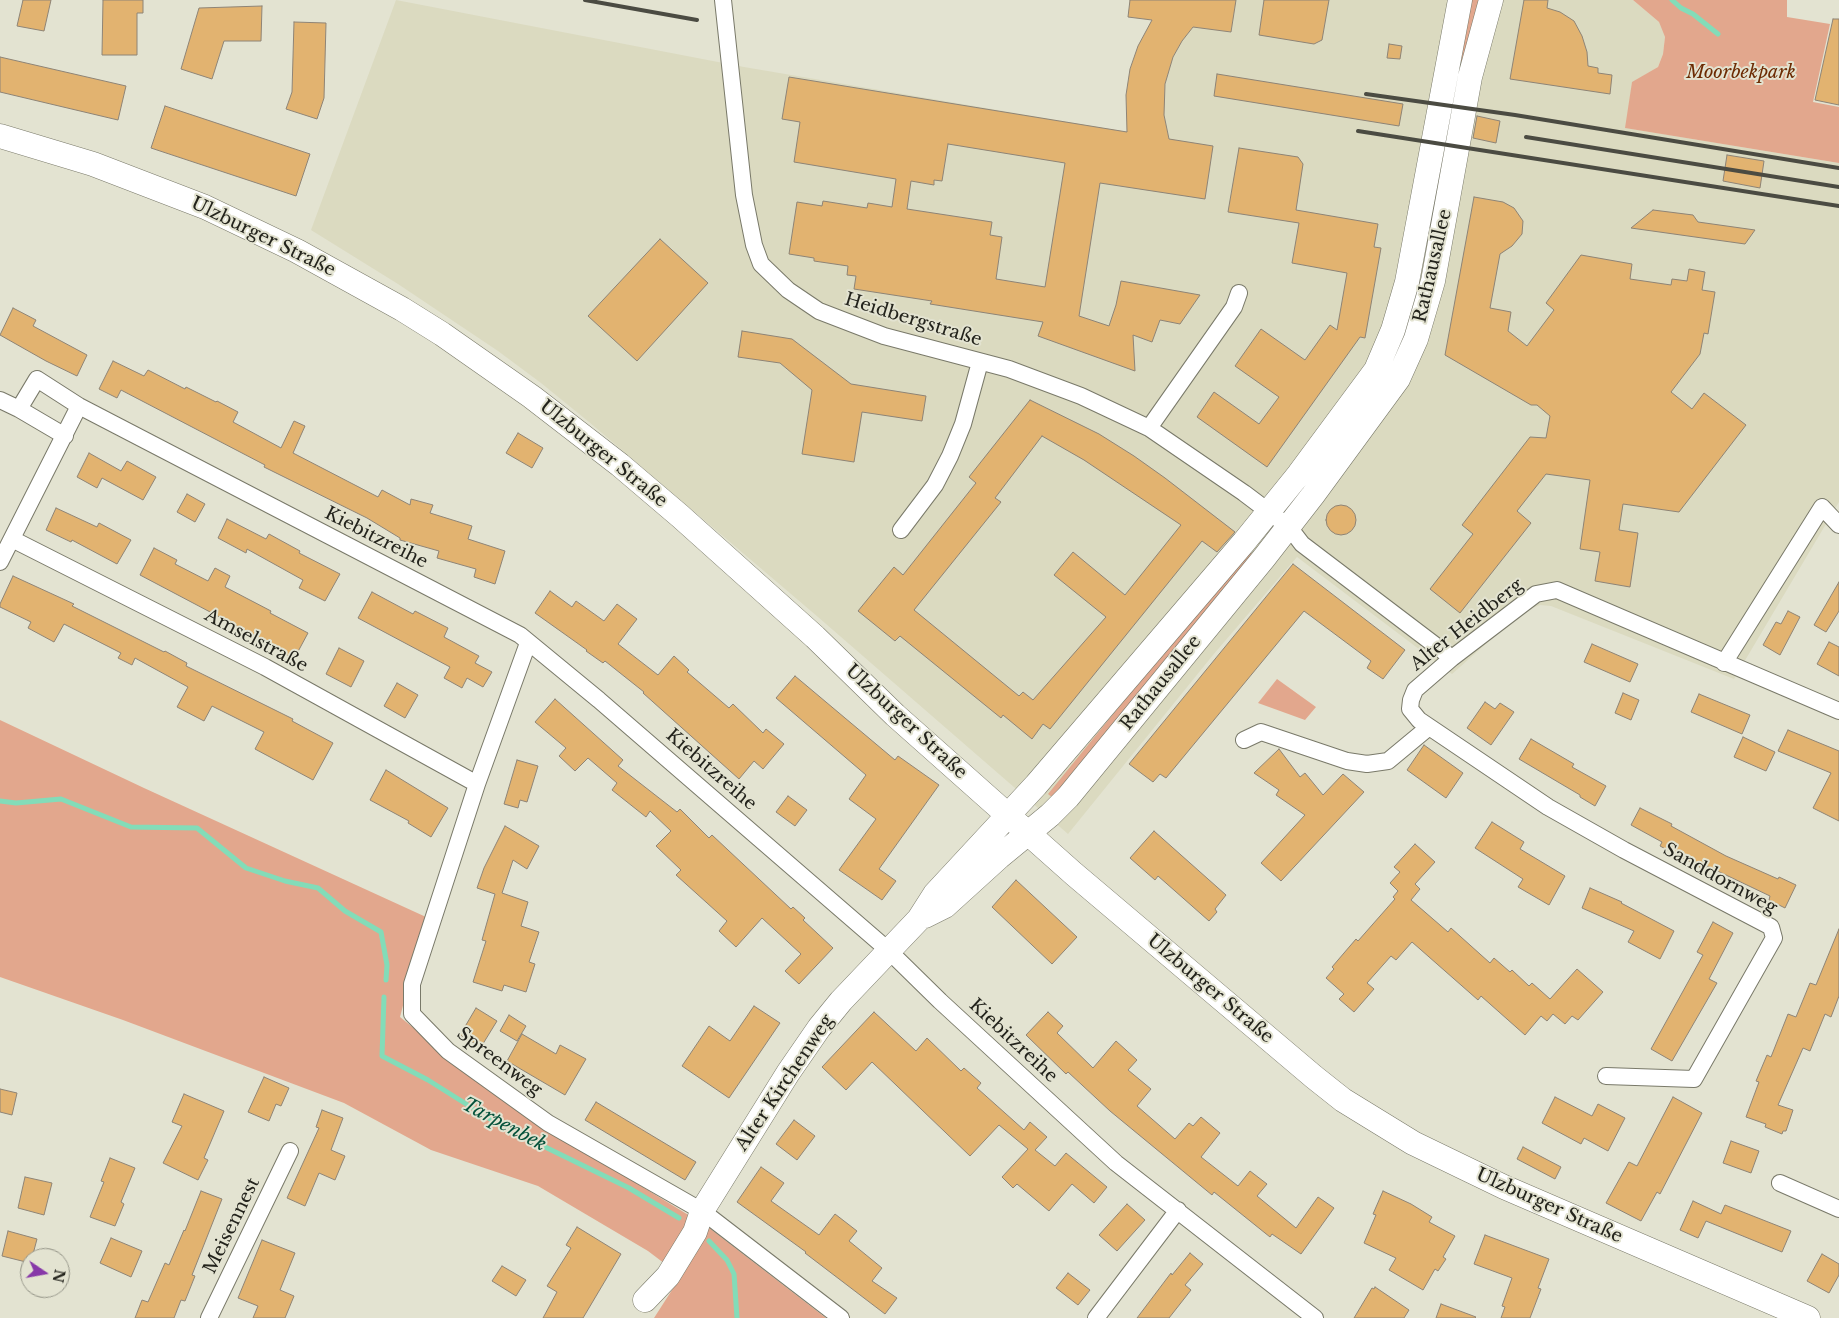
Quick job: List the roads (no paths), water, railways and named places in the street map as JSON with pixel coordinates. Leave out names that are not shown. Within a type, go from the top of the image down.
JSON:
[{"type":"main road","name":"Rathausallee","points":[[1008,815],[1036,785],[1268,512],[1376,370],[1393,330],[1407,282],[1460,0]]},
{"type":"main road","name":"Rathausallee","points":[[1028,834],[1068,797],[1289,527],[1398,379],[1416,338],[1433,281],[1470,77],[1491,0]]},
{"type":"main road","name":"Ulzburger Straße","points":[[0,136],[102,168],[205,207],[297,251],[402,309],[442,334],[532,397],[620,465],[680,516],[815,637],[895,715],[1028,834],[1314,1078],[1369,1117],[1413,1143],[1504,1187],[1808,1318]]},
{"type":"main road","name":"Alter Kirchenweg","points":[[640,1309],[668,1276],[695,1232],[702,1211],[801,1052],[841,1002],[919,919],[935,894],[1008,815]]},
{"type":"main road","name":"Alter Kirchenweg","points":[[919,919],[945,906],[999,857],[1028,834]]},
{"type":"street","name":"Heidbergstraße","points":[[723,0],[744,195],[754,245],[761,264],[788,290],[820,311],[884,336],[1008,369],[1082,396],[1149,428],[1268,512]]},
{"type":"street","points":[[1149,428],[1234,307],[1239,293]]},
{"type":"street","points":[[900,530],[935,485],[950,456],[963,424],[980,362]]},
{"type":"street","name":"Kiebitzreihe","points":[[19,409],[37,378],[79,406],[515,631],[607,707],[888,950],[940,1001],[1116,1163],[1315,1318]]},
{"type":"street","points":[[0,400],[65,436]]},
{"type":"street","points":[[0,562],[79,406]]},
{"type":"street","points":[[1724,663],[1822,507],[1839,525]]},
{"type":"street","points":[[1268,512],[1289,527],[1302,544],[1452,658]]},
{"type":"street","name":"Amselstraße","points":[[12,539],[265,667],[478,784]]},
{"type":"street","name":"Alter Heidberg","points":[[1429,727],[1419,720],[1410,709],[1415,690],[1452,658],[1536,594],[1556,590],[1839,711]]},
{"type":"street","name":"Spreenweg","points":[[528,643],[478,784],[412,984],[412,1014],[448,1051],[548,1123],[702,1211],[842,1318]]},
{"type":"street","points":[[1244,740],[1261,732],[1347,761],[1366,764],[1388,761],[1429,727]]},
{"type":"street","name":"Sanddornweg","points":[[1429,727],[1548,807],[1624,850],[1771,927],[1774,938],[1694,1079],[1606,1076]]},
{"type":"street","name":"Meisennest","points":[[209,1318],[290,1151]]},
{"type":"street","points":[[1780,1183],[1839,1209]]},
{"type":"street","points":[[1096,1318],[1178,1210]]},
{"type":"waterway","points":[[1672,0],[1718,34]]},
{"type":"waterway","name":"Tarpenbek","points":[[0,801],[16,803],[61,799],[131,827],[197,828],[246,868],[285,881],[318,888],[345,911],[381,932],[387,965],[386,980]]},
{"type":"waterway","name":"Tarpenbek","points":[[384,997],[382,1056],[428,1080],[498,1124],[629,1188],[679,1218]]},
{"type":"waterway","name":"Tarpenbek","points":[[709,1241],[727,1260],[734,1274],[737,1318]]},
{"type":"railway","points":[[585,0],[697,20]]},
{"type":"railway","points":[[1366,94],[1515,115],[1839,168]]},
{"type":"railway","points":[[1358,131],[1839,206]]},
{"type":"railway","points":[[1526,137],[1839,187]]},
{"type":"park label","name":"Moorbekpark","points":[[1741,73]]}]
